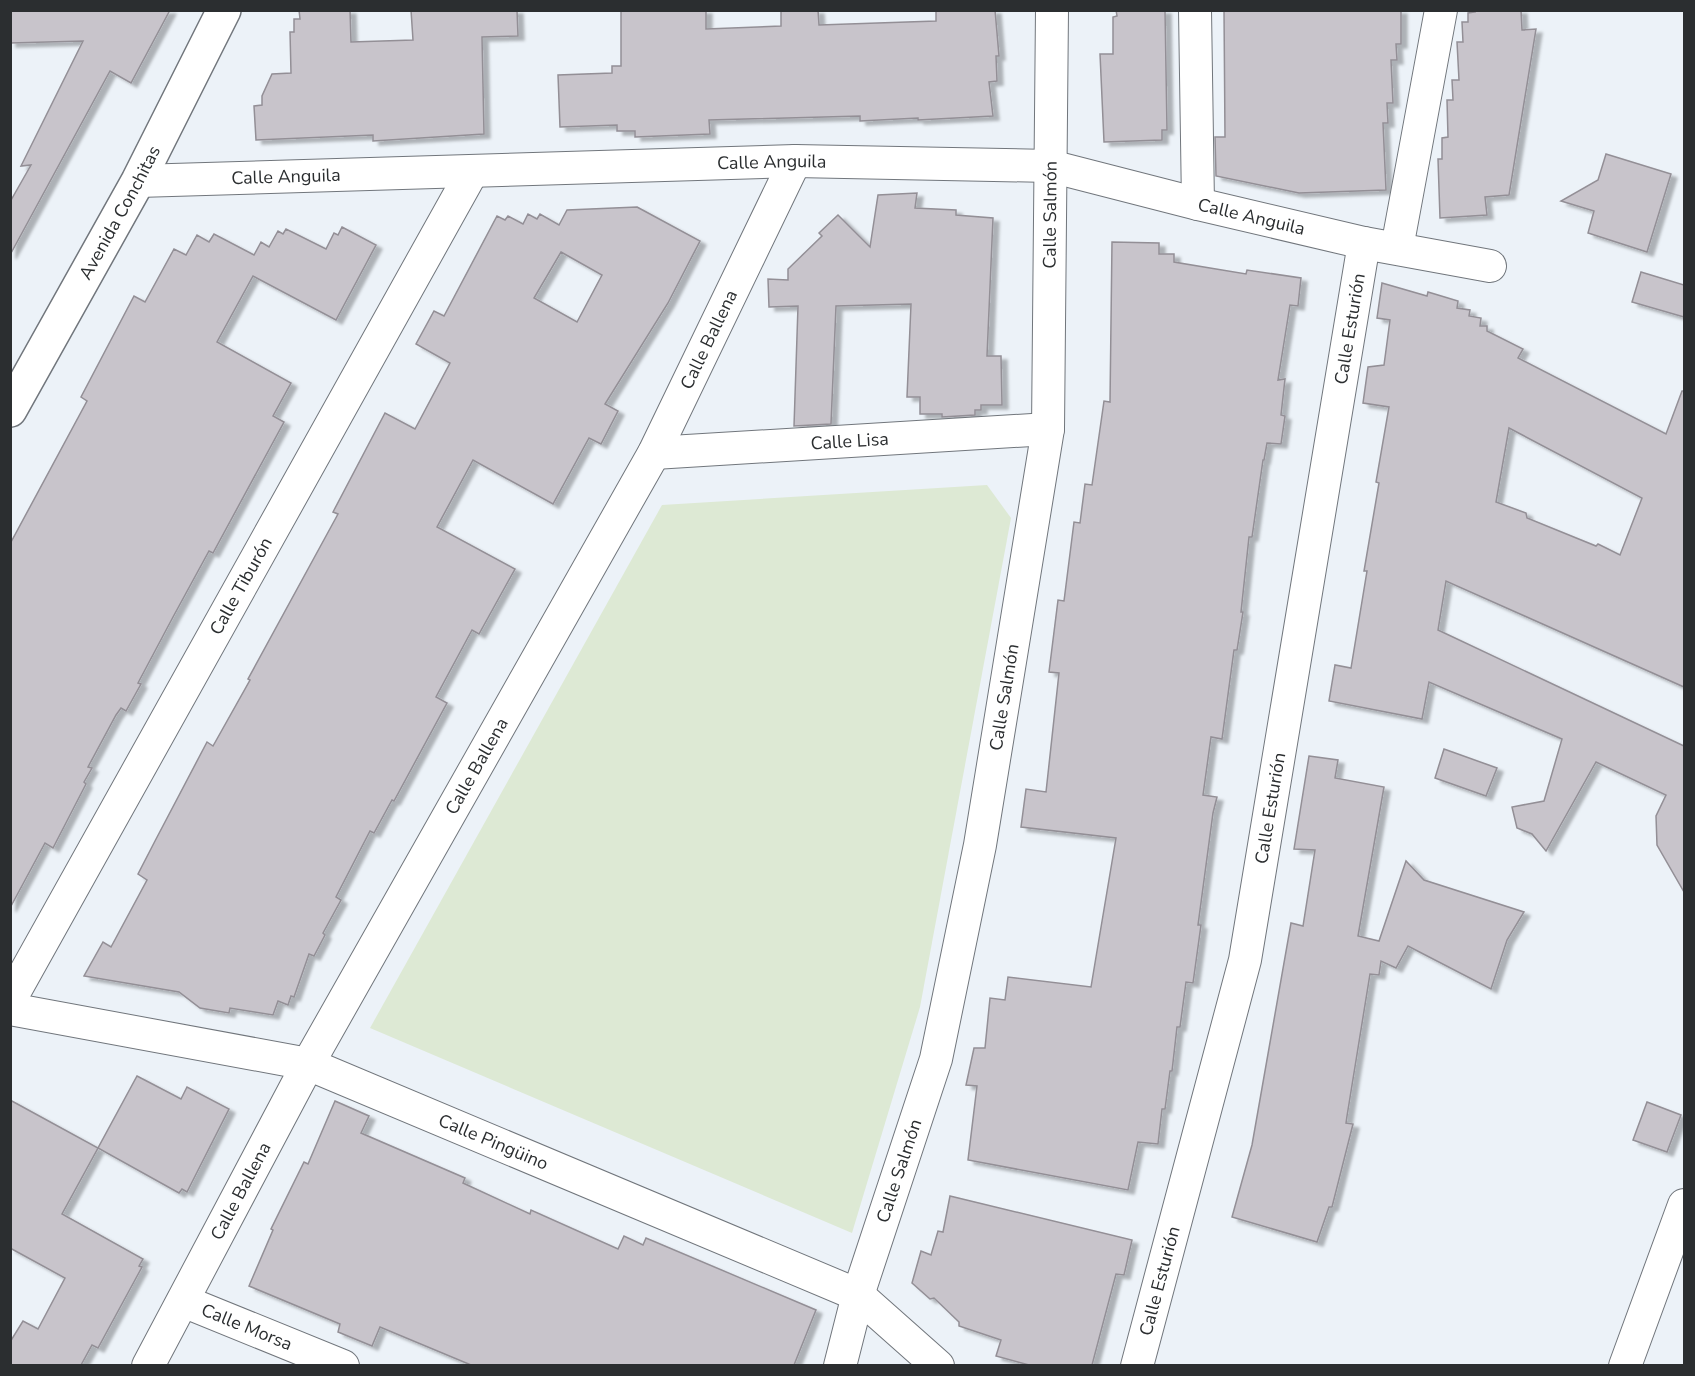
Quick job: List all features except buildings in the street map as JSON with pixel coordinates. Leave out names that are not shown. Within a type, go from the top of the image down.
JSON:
[{"type":"street","name":"Avenida Conchitas","points":[[10,410],[22,369],[138,182],[224,10]]},
{"type":"street","name":"Calle Salmón","points":[[840,1365],[858,1295],[936,1059],[980,845],[1048,429],[1052,10]]},
{"type":"street","points":[[1195,10],[1198,204]]},
{"type":"street","points":[[1397,248],[1441,10]]},
{"type":"street","name":"Calle Anguila","points":[[138,182],[795,161],[1050,166],[1364,243],[1490,266]]},
{"type":"street","name":"Calle Ballena","points":[[148,1365],[308,1064],[654,453],[795,161]]},
{"type":"street","name":"Calle Tiburón","points":[[10,1000],[472,172]]},
{"type":"street","name":"Calle Esturión","points":[[1137,1365],[1245,960],[1364,243]]},
{"type":"street","name":"Calle Lisa","points":[[654,453],[1048,429]]},
{"type":"street","name":"Calle Pingüino","points":[[10,1009],[308,1064],[858,1295],[938,1365]]},
{"type":"street","points":[[1625,1365],[1684,1205]]},
{"type":"street","name":"Calle Morsa","points":[[183,1301],[343,1365]]},
{"type":"green space","points":[[987,485],[1011,518],[920,1007],[852,1233],[370,1028],[662,505]]}]
